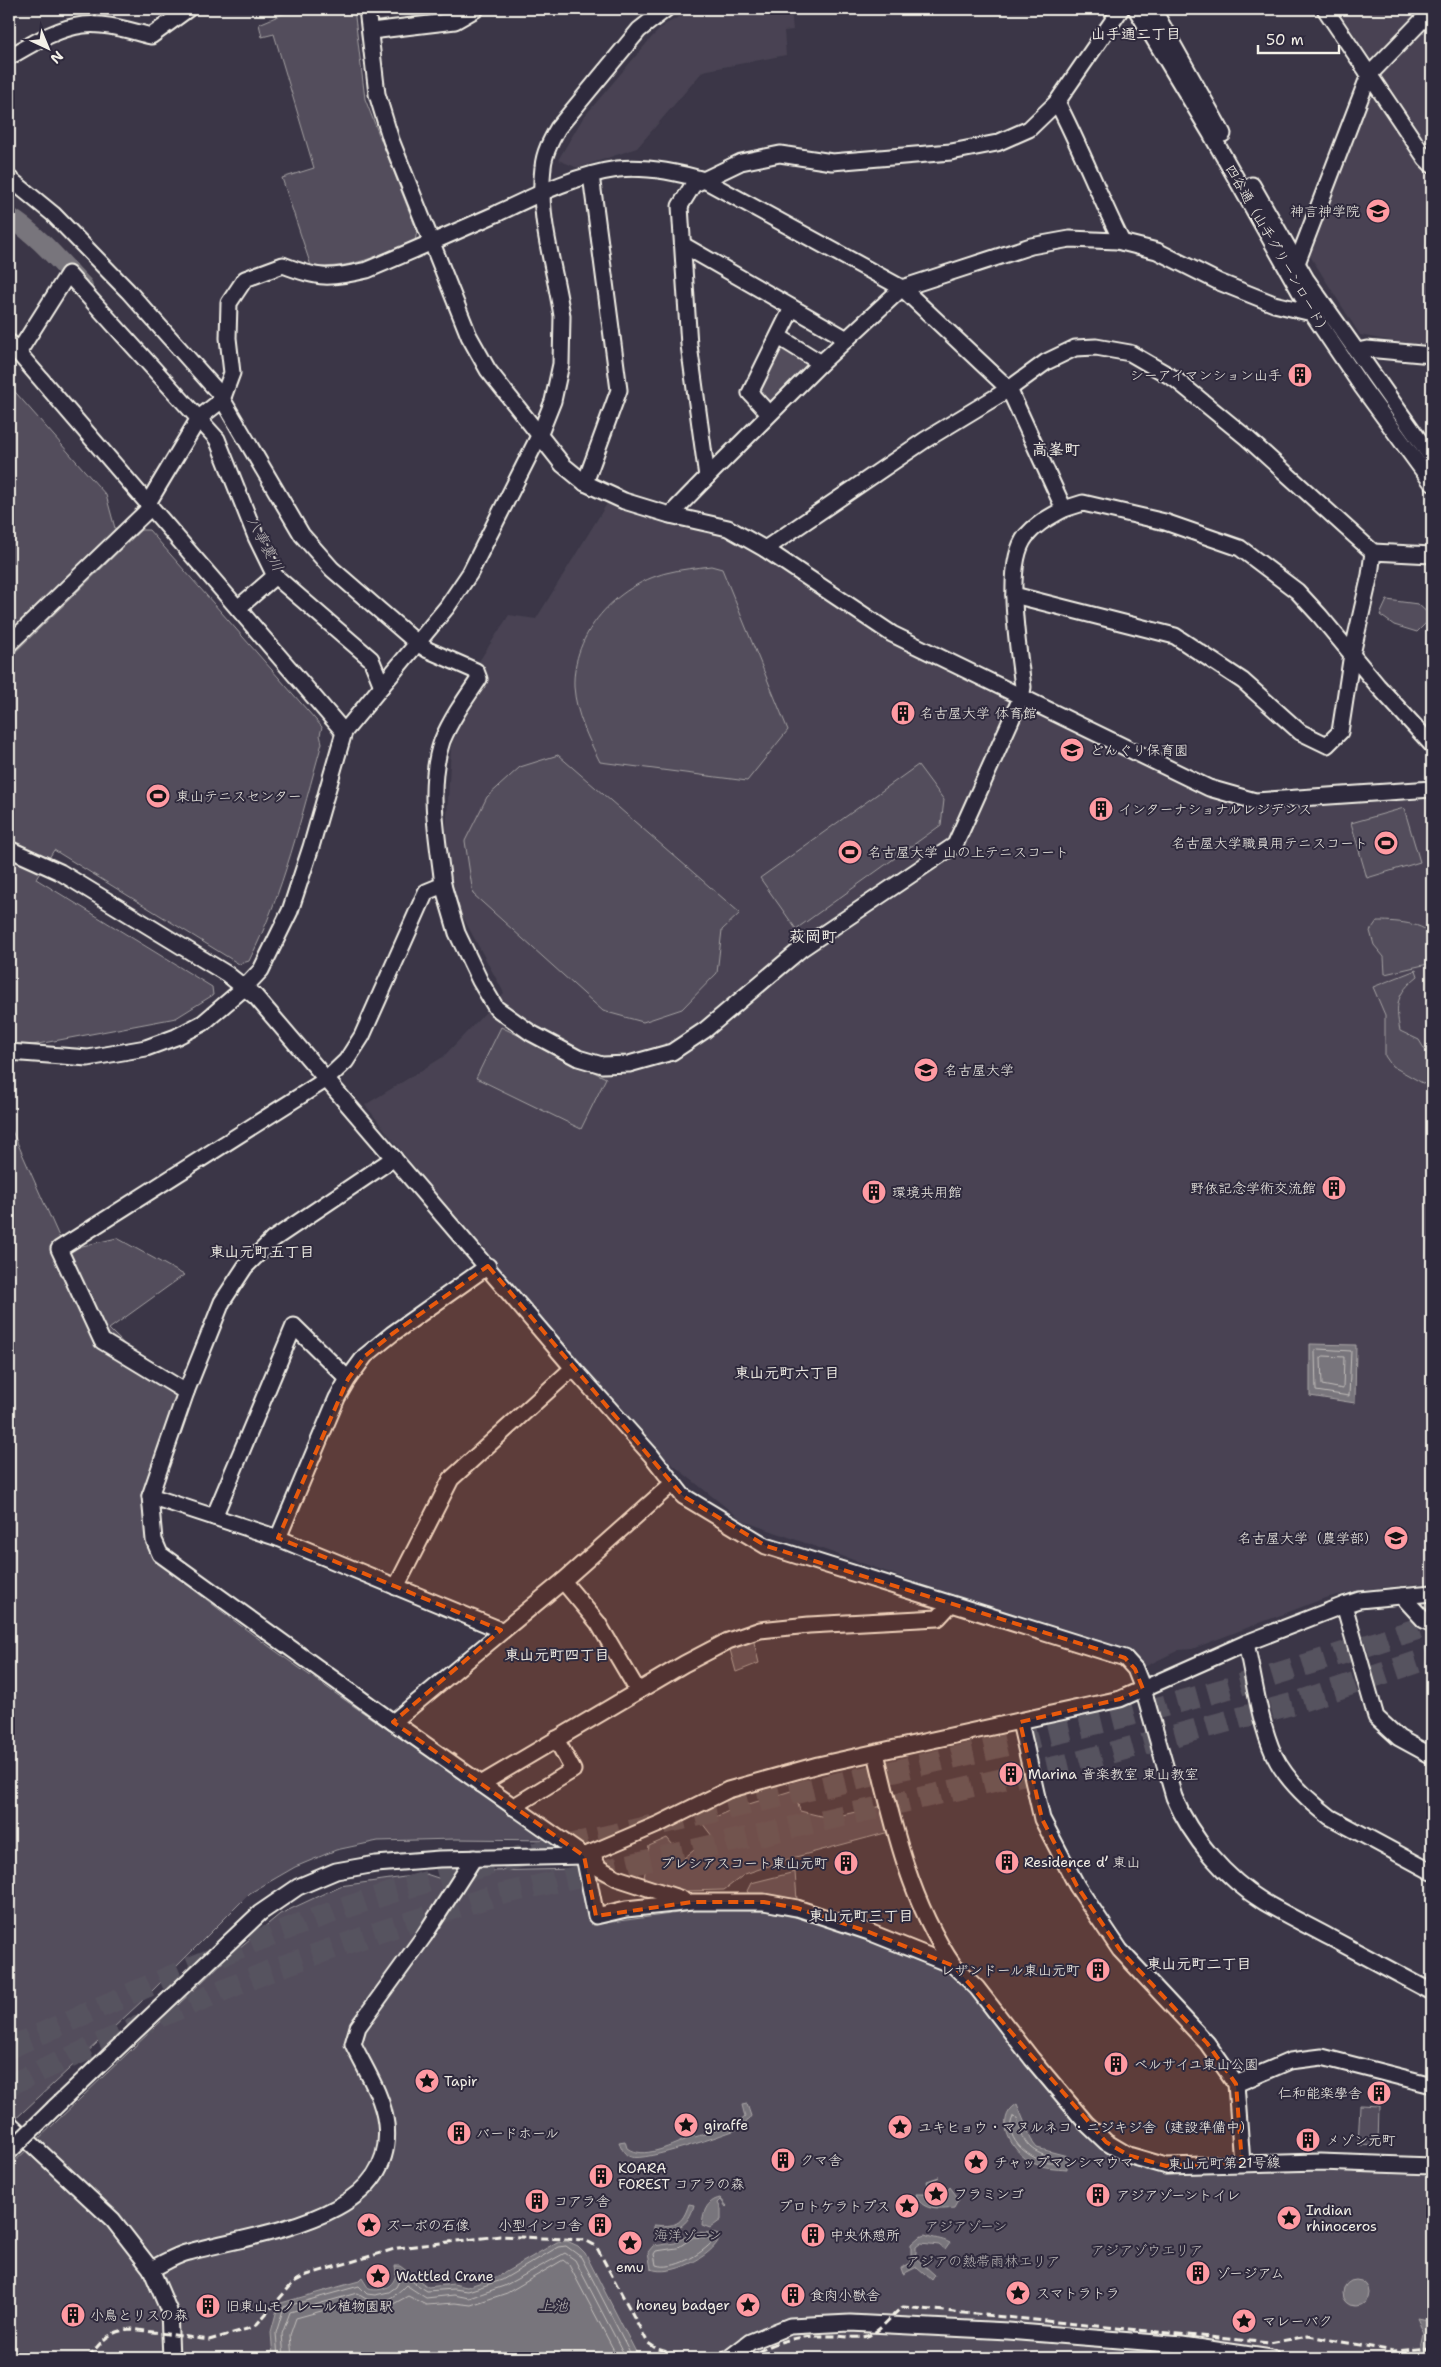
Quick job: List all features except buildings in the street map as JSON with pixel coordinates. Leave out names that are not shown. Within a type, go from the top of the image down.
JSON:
[{"type":"street","points":[[9,57],[60,31],[84,24],[118,27],[152,36],[188,9]]},
{"type":"street","points":[[367,9],[377,94],[391,140],[470,336],[488,370],[539,436],[563,465],[585,483],[624,501],[670,515],[728,528],[765,549],[892,634],[1209,788],[1256,801],[1432,789]]},
{"type":"street","points":[[370,31],[455,20],[476,9]]},
{"type":"street","points":[[9,1052],[88,1058],[146,1048],[176,1037],[202,1023],[244,988],[261,970],[290,911],[311,847],[344,732],[416,642],[447,607],[470,573],[539,436],[553,401],[561,364],[563,335],[562,316],[542,193],[543,166],[552,139],[558,128],[639,30],[666,9]]},
{"type":"street","points":[[707,477],[689,345],[680,206],[694,185],[741,162],[780,154],[832,162],[951,152],[997,143],[1029,129],[1057,102],[1120,9]]},
{"type":"street","name":"四谷通（山手グリーンロード）","points":[[1136,9],[1211,134],[1312,312],[1362,387],[1432,483]]},
{"type":"street","points":[[1154,9],[1297,264],[1432,458]]},
{"type":"street","points":[[1325,9],[1432,165]]},
{"type":"street","points":[[1297,264],[1369,75],[1432,10]]},
{"type":"street","points":[[1057,102],[1079,143],[1097,190],[1122,242]]},
{"type":"street","points":[[9,644],[150,505],[199,418],[222,400],[232,373],[228,338],[229,302],[246,279],[283,265],[312,276],[339,277],[367,270],[542,193],[591,175],[617,170],[642,168],[676,172],[704,180],[902,288],[1009,389],[1064,509]]},
{"type":"street","points":[[585,483],[619,390],[591,175]]},
{"type":"street","points":[[9,178],[53,214],[121,284],[218,392],[302,535],[332,569],[416,642],[428,650],[476,671],[479,679],[463,702],[442,741],[435,773],[435,816],[443,885],[458,933],[480,981],[496,1008],[530,1034],[578,1058],[602,1065],[629,1064],[672,1052],[705,1030],[801,949],[955,845],[1021,698],[1023,687],[1014,594],[1017,553],[1026,537],[1039,523],[1064,509],[1083,503],[1165,522],[1240,548],[1296,591],[1432,745]]},
{"type":"street","points":[[670,515],[821,363],[902,288],[1031,246],[1070,239],[1122,242],[1157,251],[1219,282],[1274,304],[1312,312]]},
{"type":"street","points":[[683,245],[847,339]]},
{"type":"street","points":[[344,732],[14,348],[68,274],[217,439],[252,528],[275,576],[371,659],[382,686]]},
{"type":"street","points":[[769,414],[750,393],[792,308]]},
{"type":"street","points":[[778,336],[821,363]]},
{"type":"street","points":[[765,549],[925,440],[1009,389],[1046,362],[1075,348],[1096,347],[1130,353],[1175,379],[1247,438],[1373,552],[1432,555]]},
{"type":"street","points":[[1358,351],[1367,349],[1432,355]]},
{"type":"street","points":[[1014,594],[1175,636],[1243,681],[1300,732],[1327,745],[1340,732],[1352,654],[1370,575],[1373,552]]},
{"type":"street","points":[[238,608],[275,576]]},
{"type":"street","points":[[9,848],[60,872],[227,974],[256,997],[651,1455],[683,1496],[766,1546],[1125,1658],[1135,1669],[1144,1688],[1174,1797],[1181,1814],[1206,1849],[1233,1878],[1263,1902],[1432,1992]]},
{"type":"street","points":[[186,1392],[102,1341],[59,1248],[327,1079],[346,1061],[362,1036],[426,892],[443,885]]},
{"type":"street","points":[[394,1158],[272,1240],[245,1267],[222,1302],[186,1392],[150,1496],[154,1540],[160,1554],[513,1807],[587,1855],[599,1868],[617,1878],[692,1902]]},
{"type":"street","points":[[278,1538],[337,1398],[348,1378],[365,1356],[392,1334],[488,1266]]},
{"type":"street","points":[[214,1518],[294,1326],[348,1378]]},
{"type":"street","points":[[396,1587],[451,1479],[574,1368]]},
{"type":"street","points":[[393,1722],[501,1630],[563,1581],[673,1484]]},
{"type":"street","points":[[150,1496],[278,1538],[501,1630]]},
{"type":"street","points":[[563,1581],[598,1623],[638,1691]]},
{"type":"street","points":[[9,2152],[237,1932],[260,1913],[298,1887],[336,1872],[376,1864],[474,1858],[587,1855],[658,1824],[728,1790],[818,1765],[1120,1699],[1246,1643],[1344,1605],[1359,1600],[1432,1593]]},
{"type":"street","points":[[1402,1596],[1424,1620],[1432,1624]]},
{"type":"street","points":[[481,1784],[638,1691],[728,1641],[760,1630],[809,1625],[938,1618],[951,1604]]},
{"type":"street","points":[[1344,1605],[1376,1717],[1399,1738],[1432,1756]]},
{"type":"street","points":[[1246,1643],[1265,1728],[1275,1756],[1291,1780],[1315,1806],[1330,1817],[1432,1872]]},
{"type":"street","points":[[1020,1722],[1042,1819],[1077,1886],[1120,1950],[1207,2043],[1236,2084],[1242,2163]]},
{"type":"street","points":[[513,1807],[573,1770],[556,1739]]},
{"type":"street","points":[[876,1753],[891,1818],[905,1862],[938,1943],[954,1966]]},
{"type":"street","points":[[587,1855],[596,1916],[626,1909],[692,1902],[764,1902],[797,1908],[869,1932],[954,1966]]},
{"type":"street","points":[[151,2269],[186,2252],[294,2226],[350,2200],[377,2174],[386,2146],[386,2125],[379,2098],[353,2044],[358,2028],[424,1936],[474,1858]]},
{"type":"street","name":"東山元町第21号線","points":[[954,1966],[977,1988],[1086,2123],[1106,2142],[1128,2156],[1166,2166],[1320,2162],[1432,2166]]},
{"type":"street","points":[[1236,2084],[1290,2061],[1322,2056],[1432,2085]]},
{"type":"street","points":[[9,2123],[113,2220],[151,2269],[169,2311],[171,2358]]},
{"type":"street","points":[[729,2358],[750,2342],[790,2326],[850,2323],[1008,2331],[1182,2345],[1271,2358]]},
{"type":"highlighted area","points":[[488,1266],[683,1496],[766,1546],[1125,1658],[1135,1669],[1143,1689],[1120,1699],[1020,1722],[1042,1819],[1077,1886],[1120,1950],[1207,2043],[1236,2084],[1242,2163],[1166,2166],[1128,2155],[1106,2142],[954,1966],[869,1932],[797,1908],[764,1902],[692,1902],[596,1916],[584,1856],[393,1722],[501,1630],[278,1538],[348,1379],[365,1356],[392,1334]]},
{"type":"shaded area","points":[[704,9],[791,9],[793,30],[784,31],[786,55],[703,71],[637,148],[578,168],[558,160],[583,118],[652,37],[664,25],[679,17]]},
{"type":"shaded area","points":[[1337,9],[1432,9],[1432,157],[1383,82],[1380,73]]},
{"type":"shaded area","name":"神言神学院","points":[[1375,83],[1432,170],[1432,349],[1360,335],[1307,251]]},
{"type":"shaded area","name":"名古屋大学","points":[[608,502],[720,534],[750,548],[875,631],[1025,709],[1202,792],[1249,807],[1323,805],[1432,798],[1432,1582],[1360,1590],[1325,1598],[1192,1649],[1179,1650],[1146,1666],[1138,1661],[743,1521],[658,1453],[444,1205],[365,1105],[443,1057],[504,993],[454,901],[445,851],[451,747],[474,669],[509,615],[536,619]]},
{"type":"green space","points":[[295,9],[354,9],[365,99],[417,231],[415,241],[352,264],[325,267],[311,266],[282,178],[314,168],[274,34],[262,37],[259,24]]},
{"type":"green space","points":[[779,341],[810,363],[809,368],[771,405],[756,394]]},
{"type":"green space","points":[[9,385],[106,495],[116,532],[9,634]]},
{"type":"green space","name":"東山テニスセンター","points":[[141,530],[149,530],[322,727],[320,735],[322,743],[282,881],[249,961],[239,964],[54,850],[36,879],[212,987],[213,995],[176,1018],[22,1047],[9,1084],[9,658]]},
{"type":"green space","points":[[711,566],[722,569],[788,730],[747,781],[600,762],[580,716],[574,687],[575,667],[580,648],[589,631],[614,601],[648,579],[666,573]]},
{"type":"green space","points":[[1387,600],[1418,604],[1432,617],[1417,632],[1394,625],[1380,615]]},
{"type":"green space","points":[[558,755],[740,913],[722,930],[717,973],[682,1009],[643,1022],[603,1011],[473,894],[465,841],[487,797],[520,767]]},
{"type":"green space","name":"名古屋大学 山の上テニスコート","points":[[918,765],[944,800],[941,825],[796,929],[760,878]]},
{"type":"green space","name":"名古屋大学職員用テニスコート","points":[[1404,808],[1420,862],[1367,878],[1351,823]]},
{"type":"green space","points":[[1377,921],[1391,921],[1424,929],[1432,938],[1432,963],[1385,974],[1384,957],[1374,945],[1370,931]]},
{"type":"green space","points":[[1416,970],[1418,976],[1401,994],[1398,1014],[1400,1031],[1419,1040],[1425,1050],[1432,1050],[1432,1083],[1426,1085],[1392,1066],[1385,1056],[1385,1015],[1373,987]]},
{"type":"green space","points":[[501,1027],[606,1078],[581,1129],[476,1078]]},
{"type":"green space","points":[[9,1124],[65,1250],[117,1238],[184,1275],[109,1329],[179,1398],[142,1502],[152,1556],[196,1592],[334,1693],[523,1822],[553,1840],[455,1839],[378,1841],[336,1850],[295,1867],[250,1893],[142,2001],[9,2125]]},
{"type":"green space","points":[[753,1638],[759,1663],[736,1672],[729,1646]]},
{"type":"green space","points":[[794,1790],[800,1811],[829,1818],[882,1806],[889,1832],[792,1858],[745,1874],[724,1890],[686,1891],[644,1879],[649,1846],[667,1838],[684,1858],[712,1836],[702,1823],[733,1809]]},
{"type":"green space","points":[[575,1869],[590,1915],[597,1924],[700,1910],[764,1911],[804,1919],[900,1947],[963,1979],[1077,2125],[1100,2147],[1120,2158],[1432,2173],[1432,2358],[9,2358],[9,2167],[227,1958],[280,1914],[340,1886],[426,1874],[441,1879],[490,1871]]},
{"type":"green space","points":[[795,1872],[797,1900],[750,1895],[747,1891],[751,1883]]},
{"type":"green space","points":[[1360,2105],[1379,2106],[1378,2146],[1358,2145]]},
{"type":"water","points":[[1310,1344],[1356,1345],[1355,1403],[1310,1396]]},
{"type":"water","points":[[747,2104],[751,2116],[743,2127],[686,2146],[652,2155],[631,2157],[625,2153],[619,2142],[625,2141],[627,2148],[641,2153],[656,2151],[685,2140],[687,2137],[686,2133],[691,2131],[695,2137],[738,2123],[745,2117],[742,2105]]},
{"type":"water","points":[[1017,2104],[1033,2143],[1037,2148],[1067,2156],[1067,2169],[1037,2165],[1019,2152],[1008,2136],[1006,2127],[1006,2118],[1010,2110]]},
{"type":"water","points":[[939,2177],[934,2180],[937,2187],[929,2198],[932,2201],[940,2201],[950,2187],[959,2199],[954,2208],[931,2208],[918,2200],[916,2194],[926,2194],[929,2191],[927,2181]]},
{"type":"water","points":[[720,2198],[727,2206],[721,2200],[718,2203],[721,2209],[721,2220],[710,2228],[702,2225],[703,2216],[708,2205]]},
{"type":"water","points":[[689,2204],[694,2205],[692,2212],[680,2227],[668,2231],[654,2231],[654,2225],[667,2226],[677,2223],[684,2216]]},
{"type":"water","points":[[693,2232],[716,2233],[720,2237],[709,2252],[690,2264],[669,2270],[659,2271],[651,2269],[648,2252],[653,2246],[675,2243]]},
{"type":"water","points":[[925,2235],[950,2243],[945,2250],[939,2245],[921,2243],[916,2247],[916,2258],[935,2275],[932,2280],[917,2267],[903,2274],[901,2268],[911,2263],[911,2244],[919,2237]]},
{"type":"water","name":"上池","points":[[567,2241],[578,2246],[585,2253],[639,2358],[273,2358],[271,2332],[278,2306],[281,2303],[359,2281],[362,2278],[369,2289],[385,2288],[393,2282],[396,2272],[395,2266],[400,2266],[428,2287],[453,2284],[467,2287],[499,2276],[557,2242]]},
{"type":"water","points":[[1356,2280],[1365,2284],[1369,2293],[1365,2302],[1356,2306],[1347,2302],[1343,2293],[1347,2284]]},
{"type":"water","points":[[1417,2318],[1432,2321],[1430,2354],[1428,2358],[1419,2358],[1424,2334]]},
{"type":"waterway","name":"八事裏川","points":[[9,217],[39,240],[83,286]]},
{"type":"tunnel","points":[[9,2048],[231,1951],[322,1916],[416,1885],[563,1846],[964,1755],[1117,1718],[1201,1696],[1432,1624]]},
{"type":"tunnel","points":[[9,2085],[159,2017],[277,1968],[382,1931],[493,1896],[1077,1762],[1295,1703],[1432,1657]]},
{"type":"railway","points":[[88,2358],[106,2338],[124,2330],[132,2329],[209,2340],[247,2329],[257,2324],[294,2282],[307,2275],[398,2248],[500,2236],[585,2240],[596,2246],[648,2343],[657,2349],[687,2358]]},
{"type":"railway","points":[[748,2358],[768,2347],[788,2340],[810,2336],[867,2336],[882,2327],[903,2307],[1270,2343],[1308,2336],[1394,2351],[1432,2348]]},
{"type":"place","name":"神言神学院","points":[[1378,211]]},
{"type":"place","name":"シーアイマンション山手","points":[[1300,375]]},
{"type":"place","name":"名古屋大学 体育館","points":[[903,713]]},
{"type":"place","name":"どんぐり保育園","points":[[1072,750]]},
{"type":"place","name":"東山テニスセンター","points":[[158,796]]},
{"type":"place","name":"インターナショナルレジデンス","points":[[1101,809]]},
{"type":"place","name":"名古屋大学職員用テニスコート","points":[[1386,843]]},
{"type":"place","name":"名古屋大学 山の上テニスコート","points":[[850,852]]},
{"type":"place","name":"名古屋大学","points":[[926,1070]]},
{"type":"place","name":"野依記念学術交流館","points":[[1334,1188]]},
{"type":"place","name":"環境共用館","points":[[874,1192]]},
{"type":"place","name":"名古屋大学（農学部）","points":[[1396,1538]]},
{"type":"place","name":"Marina 音楽教室 東山教室","points":[[1011,1774]]},
{"type":"place","name":"Residence d’ 東山","points":[[1007,1862]]},
{"type":"place","name":"プレシアスコート東山元町","points":[[846,1863]]},
{"type":"place","name":"レザンドール東山元町","points":[[1098,1970]]},
{"type":"place","name":"ベルサイユ東山公園","points":[[1116,2064]]},
{"type":"place","name":"Tapir","points":[[427,2081]]},
{"type":"place","name":"仁和能楽學舎","points":[[1379,2093]]},
{"type":"place","name":"giraffe","points":[[686,2125]]},
{"type":"place","name":"ユキヒョウ・マヌルネコ・ニジキジ舎（建設準備中）","points":[[900,2127]]},
{"type":"place","name":"バードホール","points":[[459,2133]]},
{"type":"place","name":"メゾン元町","points":[[1308,2140]]},
{"type":"place","name":"クマ舎","points":[[783,2160]]},
{"type":"place","name":"チャップマンシマウマ","points":[[976,2162]]},
{"type":"place","name":"KOARA FOREST コアラの森","points":[[601,2176]]},
{"type":"place","name":"フラミンゴ","points":[[936,2194]]},
{"type":"place","name":"アジアゾーントイレ","points":[[1098,2195]]},
{"type":"place","name":"コアラ舎","points":[[537,2201]]},
{"type":"place","name":"プロトケラトプス","points":[[907,2206]]},
{"type":"place","name":"Indian rhinoceros","points":[[1289,2218]]},
{"type":"place","name":"ズーボの石像","points":[[369,2225]]},
{"type":"place","name":"小型インコ舎","points":[[600,2225]]},
{"type":"place","name":"中央休憩所","points":[[813,2235]]},
{"type":"place","name":"emu","points":[[630,2243]]},
{"type":"place","name":"ゾージアム","points":[[1198,2273]]},
{"type":"place","name":"Wattled Crane","points":[[378,2276]]},
{"type":"place","name":"スマトラトラ","points":[[1018,2293]]},
{"type":"place","name":"食肉小獣舎","points":[[793,2295]]},
{"type":"place","name":"honey badger","points":[[748,2305]]},
{"type":"place","name":"旧東山モノレール植物園駅","points":[[208,2306]]},
{"type":"place","name":"小鳥とリスの森","points":[[73,2315]]},
{"type":"place","name":"マレーバク","points":[[1244,2321]]},
{"type":"district","name":"山手通二丁目","points":[[1136,34]]},
{"type":"district","name":"高峯町","points":[[1056,449]]},
{"type":"district","name":"萩岡町","points":[[813,936]]},
{"type":"district","name":"東山元町五丁目","points":[[262,1252]]},
{"type":"district","name":"東山元町六丁目","points":[[787,1373]]},
{"type":"district","name":"東山元町四丁目","points":[[557,1655]]},
{"type":"district","name":"東山元町三丁目","points":[[861,1916]]},
{"type":"district","name":"東山元町二丁目","points":[[1199,1964]]},
{"type":"park label","name":"アジアゾーン","points":[[966,2226]]},
{"type":"park label","name":"海洋ゾーン","points":[[688,2235]]},
{"type":"park label","name":"アジアゾウエリア","points":[[1147,2250]]},
{"type":"park label","name":"アジアの熱帯雨林エリア","points":[[983,2261]]}]
